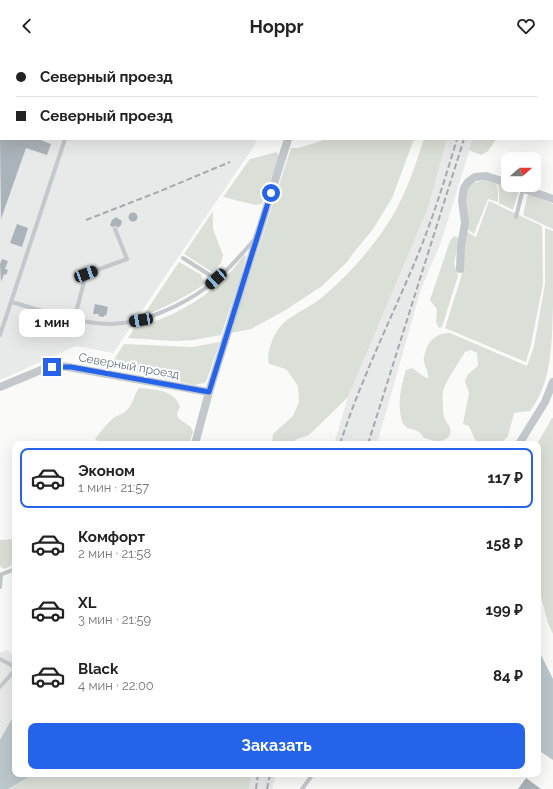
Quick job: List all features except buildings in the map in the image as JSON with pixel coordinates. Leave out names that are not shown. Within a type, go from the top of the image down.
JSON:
[{"type":"street","points":[[195,441],[288,140]]},
{"type":"street","points":[[460,269],[461,246],[465,223],[462,200],[464,188],[468,182],[475,177],[486,176],[501,181]]},
{"type":"street","points":[[532,192],[553,199]]},
{"type":"street","name":"Северный проезд","points":[[0,387],[41,370],[62,366],[209,392]]},
{"type":"street","points":[[521,441],[545,402],[553,382]]},
{"type":"lane","points":[[0,335],[2,322],[12,302],[65,140]]},
{"type":"lane","points":[[516,217],[522,192]]},
{"type":"lane","points":[[74,320],[86,274],[126,259],[115,229]]},
{"type":"lane","points":[[12,302],[74,320],[109,324],[141,320],[185,301],[207,287],[228,268],[257,236]]},
{"type":"lane","points":[[183,258],[216,279]]},
{"type":"lane","points":[[0,587],[0,575],[12,570]]},
{"type":"lane","points":[[0,659],[12,665]]},
{"type":"lane","points":[[0,687],[12,673]]},
{"type":"lane","points":[[302,789],[310,777]]},
{"type":"shaded area","points":[[0,140],[254,140],[256,143],[113,353],[76,346],[0,380]]},
{"type":"shaded area","points":[[324,140],[414,140],[392,198],[373,229],[348,261],[322,286],[284,311],[251,329],[231,333],[291,148],[299,148]]},
{"type":"shaded area","points":[[424,140],[447,140],[428,208],[348,397],[309,435],[294,441],[272,441],[273,434],[293,416],[299,402],[298,386],[286,369],[269,364],[269,350],[276,332],[288,319],[319,300],[358,263],[377,239],[393,215],[404,194]]},
{"type":"shaded area","points":[[447,140],[473,140],[441,242],[421,289],[378,441],[335,441],[348,397],[428,208]]},
{"type":"shaded area","points":[[473,140],[495,140],[488,151],[481,155],[469,150]]},
{"type":"shaded area","points":[[277,152],[279,157],[262,204],[255,205],[223,197],[250,159]]},
{"type":"shaded area","points":[[487,179],[496,182],[498,202],[488,199],[474,234],[467,229],[465,201],[468,185]]},
{"type":"shaded area","points":[[497,182],[501,183],[501,192],[518,192],[513,210],[499,203]]},
{"type":"shaded area","points":[[528,194],[553,204],[553,229],[523,215]]},
{"type":"shaded area","points":[[489,201],[542,226],[543,284],[531,345],[526,362],[445,328],[462,274],[463,248],[467,232],[476,237]]},
{"type":"shaded area","points":[[213,211],[213,229],[223,255],[221,263],[212,272],[184,254]]},
{"type":"shaded area","points":[[545,228],[553,231],[553,302],[550,359],[543,387],[538,399],[530,411],[514,413],[508,436],[503,441],[476,441],[469,426],[463,424],[469,393],[465,381],[468,374],[478,366],[477,353],[471,350],[465,352],[444,388],[443,413],[444,418],[449,425],[449,436],[440,441],[429,440],[417,431],[403,424],[400,401],[401,389],[406,370],[412,368],[428,378],[428,373],[424,362],[426,348],[434,338],[441,334],[450,333],[527,366],[534,346],[545,284]]},
{"type":"shaded area","points":[[454,236],[458,237],[459,240],[454,263],[458,276],[442,327],[439,328],[436,322],[437,309],[430,300],[450,241]]},
{"type":"shaded area","points":[[244,255],[246,256],[241,277],[221,335],[193,340],[174,341],[128,338],[136,326],[146,324],[179,311],[209,292],[225,278]]},
{"type":"shaded area","points":[[179,262],[200,274],[206,283],[176,301],[143,316]]},
{"type":"shaded area","points":[[220,342],[205,383],[194,385],[110,366],[124,344],[192,347]]},
{"type":"shaded area","points":[[139,388],[163,392],[174,397],[180,407],[177,413],[178,418],[191,427],[193,432],[190,441],[98,441],[95,439],[109,422],[115,417],[124,413],[129,408]]},
{"type":"shaded area","points":[[553,418],[553,634],[548,623],[541,596],[541,441],[539,441]]},
{"type":"shaded area","points":[[12,539],[12,565],[4,569],[0,566],[0,540]]},
{"type":"shaded area","points":[[6,650],[12,654],[12,718],[0,740],[0,653]]},
{"type":"shaded area","points":[[541,655],[553,679],[553,760],[541,752]]},
{"type":"shaded area","points":[[12,718],[12,777],[29,777],[8,789],[0,789],[0,740]]},
{"type":"shaded area","points":[[29,777],[251,777],[249,789],[8,789]]},
{"type":"shaded area","points":[[251,777],[275,777],[272,789],[249,789]]},
{"type":"railway","points":[[341,441],[357,396],[423,242],[457,140]]},
{"type":"railway","points":[[369,441],[464,140]]},
{"type":"railway","points":[[86,220],[230,162]]},
{"type":"railway","points":[[256,789],[258,777]]},
{"type":"railway","points":[[267,789],[269,777]]},
{"type":"route","points":[[52,367],[71,367],[209,392],[271,193]]}]
